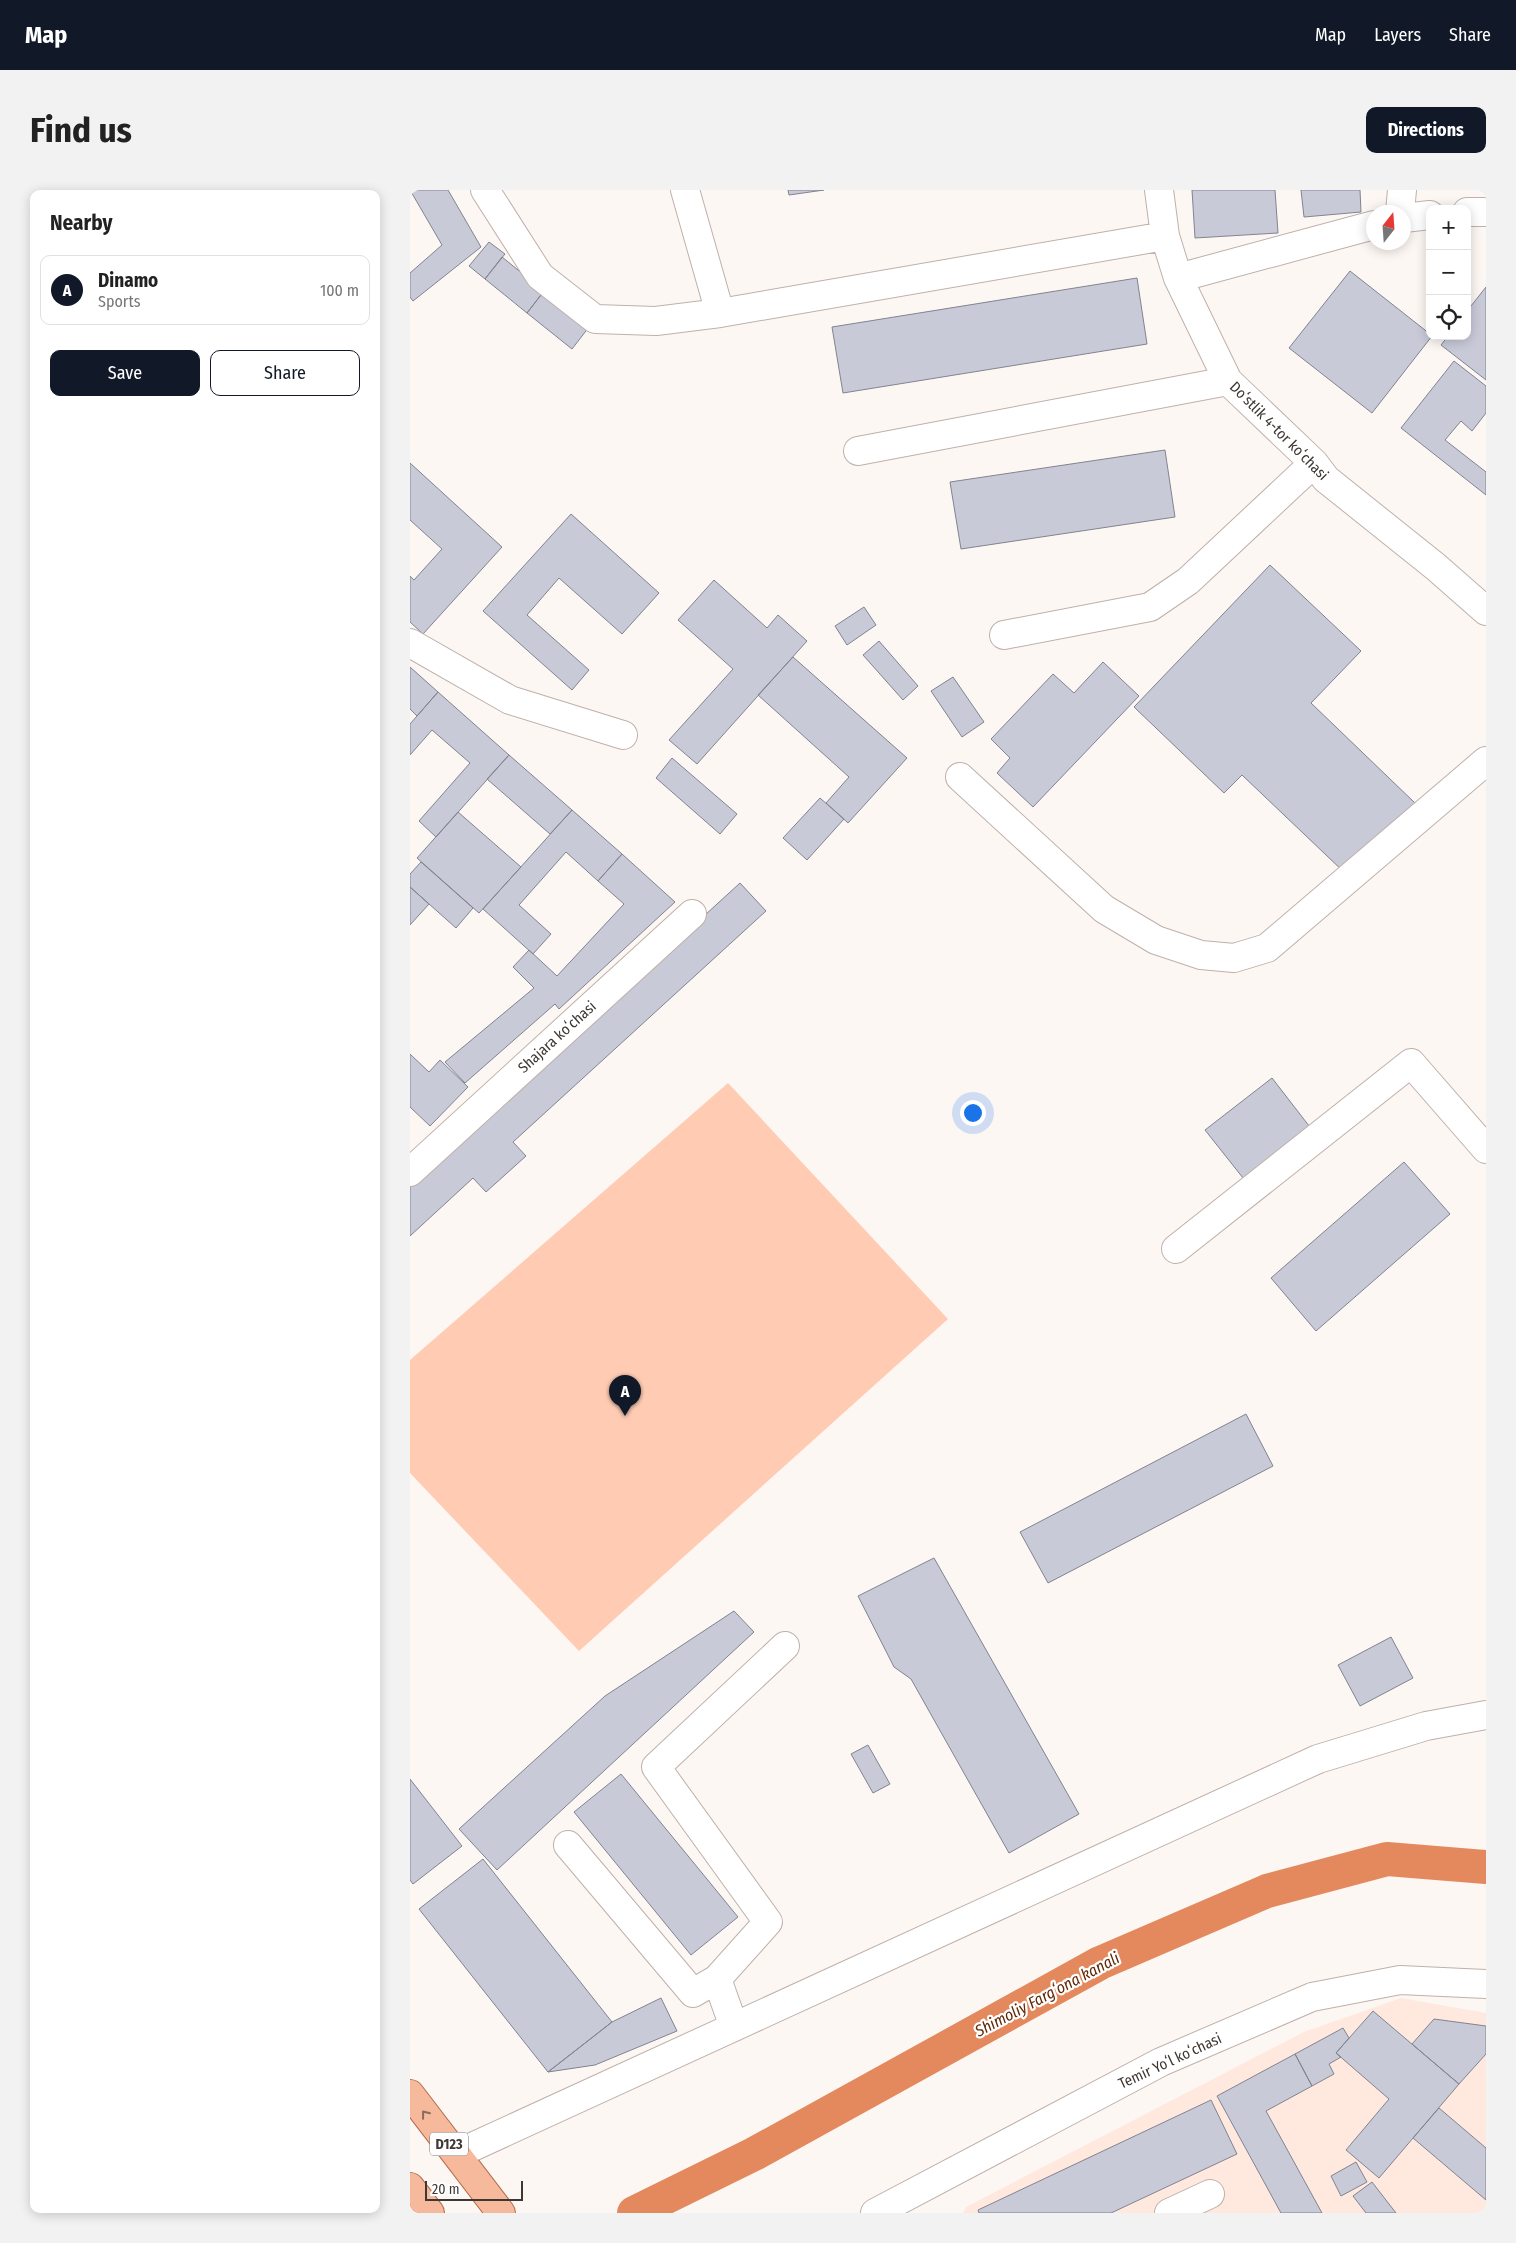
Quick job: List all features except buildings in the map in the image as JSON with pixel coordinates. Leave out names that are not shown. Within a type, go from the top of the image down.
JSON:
[{"type":"main road","name":"D123","points":[[410,2094],[494,2204]]},
{"type":"main road","points":[[410,2187],[429,2212]]},
{"type":"street","points":[[485,190],[540,276],[595,318],[656,321],[720,313],[1165,236]]},
{"type":"street","points":[[685,190],[720,313]]},
{"type":"street","name":"Doʻstlik 4-tor koʻchasi","points":[[1160,190],[1165,236],[1178,278],[1228,381],[1314,463],[1326,479],[1436,567],[1486,611]]},
{"type":"street","points":[[1401,205],[1402,190]]},
{"type":"street","points":[[1471,212],[1486,212]]},
{"type":"street","points":[[1411,217],[1426,215]]},
{"type":"street","points":[[1178,278],[1366,227]]},
{"type":"street","points":[[858,452],[1228,381]]},
{"type":"street","points":[[1004,635],[1150,607],[1188,582],[1314,463]]},
{"type":"street","points":[[410,643],[510,700],[622,735]]},
{"type":"street","points":[[960,777],[1104,909],[1156,940],[1200,955],[1234,958],[1267,948],[1486,761]]},
{"type":"street","name":"Shajara koʻchasi","points":[[414,1160],[692,914]]},
{"type":"street","points":[[1176,1249],[1411,1063],[1486,1149]]},
{"type":"street","points":[[568,1845],[693,1993],[717,1979],[768,1922],[656,1767],[785,1646]]},
{"type":"street","points":[[457,2154],[1318,1760],[1426,1726],[1486,1715]]},
{"type":"street","points":[[717,1979],[734,2027]]},
{"type":"street","name":"Temir Yoʻl koʻchasi","points":[[875,2213],[1161,2062],[1312,1997],[1400,1980],[1486,1984]]},
{"type":"street","points":[[1169,2213],[1210,2194]]},
{"type":"shaded area","points":[[728,1083],[948,1319],[579,1651],[410,1473],[410,1360]]},
{"type":"shaded area","points":[[1401,1998],[1486,2013],[1486,2213],[963,2213],[966,2207],[1304,2032]]},
{"type":"waterway","name":"Shimoliy Fargʻona kanali","points":[[634,2213],[754,2154],[1100,1963],[1267,1891],[1387,1859],[1486,1867]]},
{"type":"place","name":"Dinamo","points":[[625,1416]]}]
